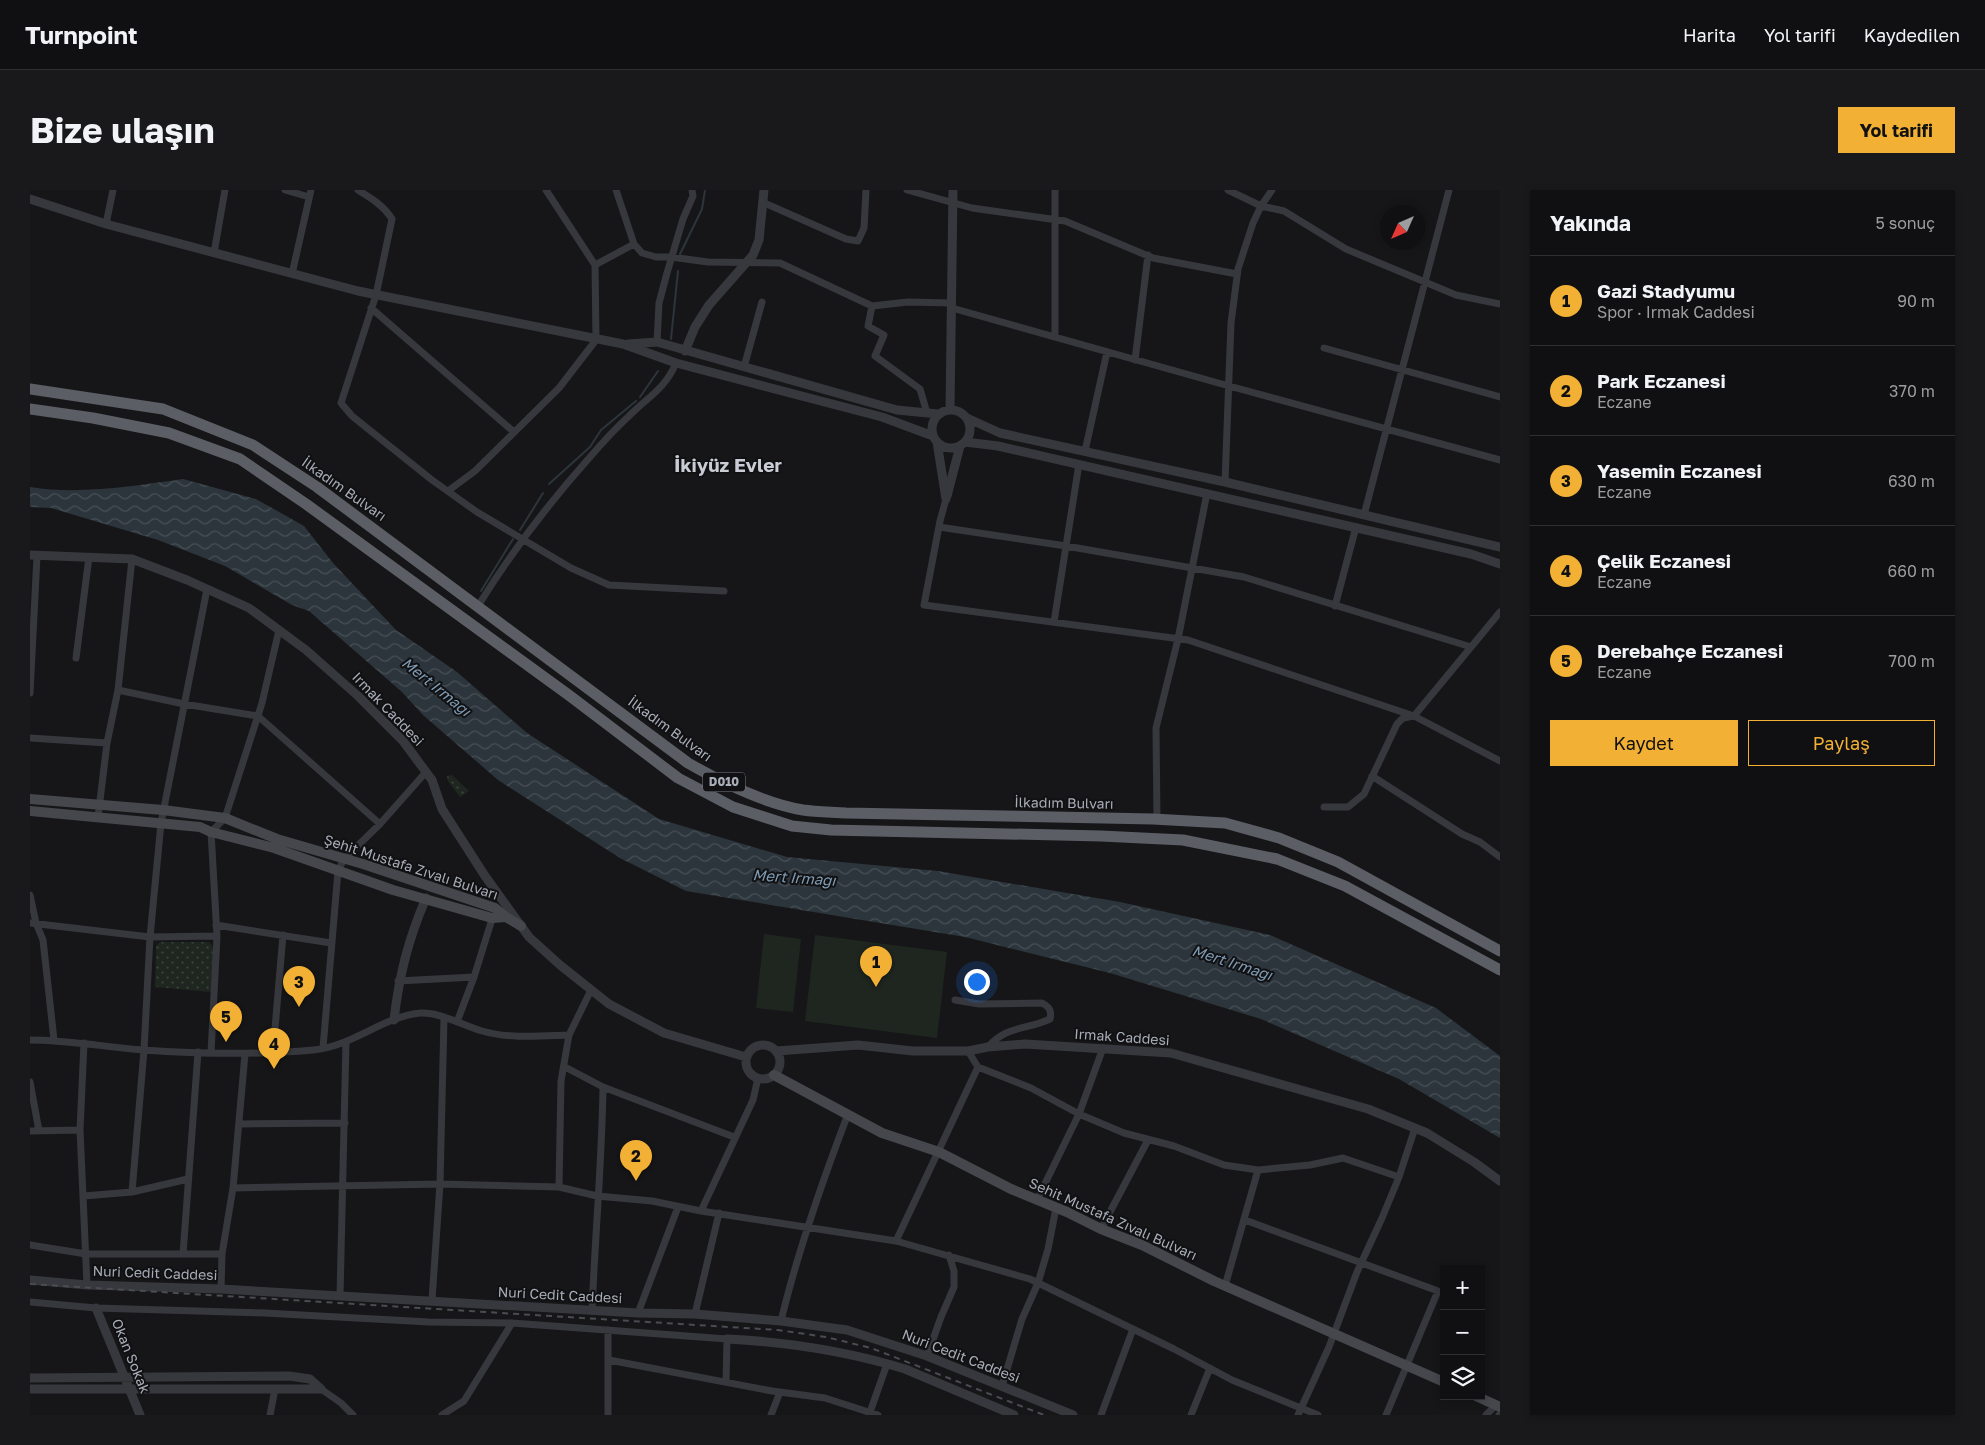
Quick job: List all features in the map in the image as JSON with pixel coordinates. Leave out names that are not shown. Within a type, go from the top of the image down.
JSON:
[{"type":"highway","name":"İlkadım Bulvarı","points":[[30,389],[163,409],[253,445],[317,487],[688,763],[720,781],[772,801],[803,810],[846,814],[1224,823],[1279,838],[1338,862],[1500,951]]},
{"type":"highway","name":"D010","points":[[30,409],[93,418],[168,433],[240,459],[306,504],[570,696],[678,778],[733,807],[792,826],[831,830],[1101,836],[1183,840],[1277,859],[1345,886],[1500,970]]},
{"type":"main road","name":"Şehit Mustafa Zıvalı Bulvarı","points":[[30,799],[163,810],[225,818],[277,839],[344,859],[506,917],[521,926]]},
{"type":"main road","name":"Şehit Mustafa Zıvalı Bulvarı","points":[[30,811],[200,827],[211,832],[274,848],[393,890],[494,913]]},
{"type":"main road","name":"Sehit Mustafa Zıvalı Bulvarı","points":[[774,1075],[882,1133],[939,1152],[1011,1189],[1142,1245],[1226,1286],[1440,1380]]},
{"type":"main road","points":[[1483,1400],[1499,1410]]},
{"type":"street","points":[[106,224],[113,190]]},
{"type":"street","points":[[214,253],[225,190]]},
{"type":"street","points":[[285,190],[310,194],[292,274]]},
{"type":"street","points":[[358,190],[378,203],[387,211],[392,219],[376,296],[341,403],[352,416],[477,512],[571,568],[609,585],[724,591]]},
{"type":"street","points":[[448,491],[475,471],[559,388],[596,340],[595,265],[546,190]]},
{"type":"street","points":[[616,190],[634,244],[642,253],[656,257],[708,262],[780,263],[872,306],[908,302],[952,305],[1135,360],[1500,460]]},
{"type":"street","points":[[657,342],[659,303],[671,257],[693,196],[692,190]]},
{"type":"street","points":[[685,351],[695,327],[709,305],[753,255],[759,240],[764,190]]},
{"type":"street","points":[[762,202],[846,239],[858,240],[864,228],[866,190]]},
{"type":"street","points":[[907,190],[972,208],[1065,220],[1148,256],[1237,274]]},
{"type":"street","points":[[950,410],[953,190]]},
{"type":"street","points":[[1055,337],[1056,190]]},
{"type":"street","points":[[1228,190],[1261,206],[1284,211],[1346,249],[1456,295],[1500,304]]},
{"type":"street","points":[[1225,482],[1231,323],[1237,274],[1254,222],[1261,206],[1272,190]]},
{"type":"street","points":[[1364,515],[1449,190]]},
{"type":"street","points":[[30,200],[106,224],[376,296],[623,344],[676,363],[882,417],[935,439],[948,448],[963,444],[998,446],[1471,554],[1500,564]]},
{"type":"street","points":[[595,265],[634,244]]},
{"type":"street","points":[[1135,360],[1148,256]]},
{"type":"street","points":[[744,367],[762,302]]},
{"type":"street","points":[[872,306],[868,326],[884,335],[875,356],[920,389],[927,413]]},
{"type":"street","points":[[371,308],[514,432]]},
{"type":"street","points":[[623,344],[657,342],[897,410],[938,414],[950,410],[962,413],[967,418],[1000,433],[1225,482],[1500,547]]},
{"type":"street","points":[[1324,348],[1500,397]]},
{"type":"street","points":[[1085,451],[1107,352]]},
{"type":"street","points":[[478,606],[500,571],[589,458],[629,415],[661,389],[672,374],[676,363]]},
{"type":"street","points":[[938,414],[932,424],[946,499]]},
{"type":"street","points":[[967,418],[970,430],[963,444],[946,499],[924,605],[1188,640],[1414,716],[1500,761]]},
{"type":"street","points":[[1054,622],[1079,464]]},
{"type":"street","points":[[1157,820],[1156,728],[1178,639],[1207,494]]},
{"type":"street","points":[[939,527],[1066,546],[1244,577],[1470,646]]},
{"type":"street","points":[[1335,606],[1356,527]]},
{"type":"street","points":[[30,693],[33,556]]},
{"type":"street","name":"Irmak Caddesi","points":[[33,556],[132,559],[249,608],[306,650],[358,696],[403,741],[432,780],[442,809],[521,926],[529,937],[554,960],[608,1004],[664,1034],[746,1057]]},
{"type":"street","points":[[76,658],[89,557]]},
{"type":"street","points":[[98,816],[107,743],[118,690],[132,559]]},
{"type":"street","points":[[132,1192],[160,823],[207,589]]},
{"type":"street","points":[[1324,807],[1348,807],[1364,794],[1397,724],[1403,718],[1414,716],[1500,612]]},
{"type":"street","points":[[211,1053],[217,936],[211,832],[225,818],[258,716],[279,630]]},
{"type":"street","points":[[118,690],[184,704],[258,716],[380,824]]},
{"type":"street","points":[[30,738],[107,743]]},
{"type":"street","points":[[323,1048],[338,871],[344,859],[380,824],[426,772]]},
{"type":"street","points":[[1372,776],[1462,834],[1480,842],[1500,857]]},
{"type":"street","points":[[30,895],[33,923],[43,940],[54,1040]]},
{"type":"street","points":[[394,1020],[398,981],[412,929],[426,898]]},
{"type":"street","points":[[457,1022],[474,977],[494,913]]},
{"type":"street","points":[[33,923],[150,937],[217,936]]},
{"type":"street","points":[[216,925],[331,943]]},
{"type":"street","points":[[273,1052],[283,935]]},
{"type":"street","points":[[398,981],[474,977]]},
{"type":"street","points":[[559,1187],[562,1081],[569,1035],[591,990]]},
{"type":"street","points":[[955,1000],[979,1004],[1042,1003],[1048,1007],[1051,1013],[1050,1018],[1040,1024],[1020,1028],[997,1036],[988,1046]]},
{"type":"street","points":[[30,1040],[54,1040],[144,1050],[245,1054],[323,1048],[346,1042],[394,1020],[421,1013],[444,1018],[483,1031],[520,1037],[569,1035]]},
{"type":"street","points":[[432,1300],[440,1184],[444,1018]]},
{"type":"street","points":[[340,1296],[346,1042]]},
{"type":"street","points":[[84,1043],[80,1130],[87,1285]]},
{"type":"street","name":"Irmak Caddesi","points":[[777,1051],[858,1045],[913,1051],[968,1052],[988,1046],[1025,1044],[1171,1053],[1368,1109],[1427,1133],[1474,1162],[1500,1181]]},
{"type":"street","points":[[757,1045],[768,1045],[777,1051],[781,1061],[774,1075],[764,1079],[753,1076],[747,1068],[746,1057],[749,1052],[757,1045]]},
{"type":"street","points":[[1037,1200],[1079,1114],[1103,1048]]},
{"type":"street","points":[[183,1254],[198,1052]]},
{"type":"street","points":[[968,1052],[978,1067],[1031,1088],[1079,1114],[1124,1133],[1174,1146],[1224,1165],[1258,1170],[1310,1165],[1343,1158],[1399,1177]]},
{"type":"street","points":[[221,1289],[222,1254],[233,1188],[245,1054]]},
{"type":"street","points":[[565,1067],[604,1086],[734,1137]]},
{"type":"street","points":[[896,1241],[978,1067]]},
{"type":"street","points":[[701,1211],[752,1100],[758,1078]]},
{"type":"street","points":[[30,1082],[39,1131]]},
{"type":"street","points":[[592,1310],[597,1196],[602,1158],[604,1086]]},
{"type":"street","points":[[781,1321],[792,1274],[807,1226],[848,1114]]},
{"type":"street","points":[[239,1124],[345,1123]]},
{"type":"street","points":[[1298,1415],[1303,1408],[1362,1261],[1399,1177],[1415,1128]]},
{"type":"street","points":[[30,1131],[80,1130]]},
{"type":"street","points":[[1102,1229],[1148,1140]]},
{"type":"street","points":[[1226,1286],[1258,1170]]},
{"type":"street","points":[[84,1196],[132,1192],[188,1179]]},
{"type":"street","points":[[233,1188],[440,1184],[559,1187],[597,1196],[652,1201],[701,1211],[896,1241],[949,1255],[1038,1283],[1232,1380],[1318,1415]]},
{"type":"street","points":[[638,1313],[678,1207]]},
{"type":"street","points":[[1002,1386],[1022,1319],[1038,1283],[1048,1249],[1056,1208]]},
{"type":"street","points":[[695,1314],[719,1213]]},
{"type":"street","points":[[1245,1220],[1362,1261],[1438,1291],[1386,1415]]},
{"type":"street","points":[[30,1245],[86,1254],[222,1254]]},
{"type":"street","points":[[927,1356],[954,1287],[954,1271],[949,1255]]},
{"type":"street","name":"Nuri Cedit Caddesi","points":[[30,1280],[87,1285],[221,1289],[638,1313],[695,1314],[781,1321],[847,1330],[927,1356],[1073,1415]]},
{"type":"street","points":[[30,1302],[96,1308],[265,1312],[429,1322],[512,1323],[806,1345],[905,1369],[1014,1415]]},
{"type":"street","name":"Okan Sokak","points":[[96,1308],[140,1415]]},
{"type":"street","points":[[442,1415],[464,1401],[512,1323]]},
{"type":"street","points":[[1101,1415],[1133,1329]]},
{"type":"street","points":[[608,1330],[608,1415]]},
{"type":"street","points":[[726,1382],[727,1339]]},
{"type":"street","points":[[609,1360],[780,1392],[825,1398],[869,1414],[878,1415]]},
{"type":"street","points":[[869,1414],[887,1364]]},
{"type":"street","points":[[1191,1415],[1210,1368]]},
{"type":"street","points":[[30,1378],[289,1376],[310,1379],[353,1415]]},
{"type":"street","points":[[30,1389],[320,1389]]},
{"type":"street","points":[[270,1415],[274,1389]]},
{"type":"street","points":[[771,1415],[780,1392]]},
{"type":"street","points":[[1486,1415],[1499,1410]]},
{"type":"shaded area","points":[[452,775],[469,791],[460,797],[448,781],[447,776]]},
{"type":"shaded area","points":[[764,934],[801,939],[793,1012],[756,1008]]},
{"type":"shaded area","points":[[815,935],[947,952],[937,1038],[805,1021]]},
{"type":"shaded area","points":[[160,942],[209,942],[214,948],[211,992],[155,987],[156,946]]},
{"type":"water","name":"Mert Irmağı","points":[[183,479],[256,499],[304,526],[333,563],[396,630],[457,672],[527,733],[659,819],[787,857],[938,871],[1120,902],[1270,935],[1436,1008],[1500,1056],[1500,1138],[1399,1079],[1261,1019],[1110,973],[965,937],[686,891],[620,858],[498,780],[423,715],[402,692],[309,611],[292,605],[225,566],[158,540],[51,508],[30,507],[30,487],[87,490]]},
{"type":"waterway","points":[[680,254],[702,209],[705,190]]},
{"type":"waterway","points":[[671,339],[678,271]]},
{"type":"waterway","points":[[640,397],[658,371]]},
{"type":"waterway","points":[[549,484],[590,447],[601,430],[636,401]]},
{"type":"waterway","points":[[520,530],[543,493]]},
{"type":"waterway","points":[[481,591],[513,539]]},
{"type":"railway","points":[[30,1284],[778,1330],[826,1337],[871,1348],[1044,1415]]},
{"type":"place","name":"Gazi Stadyumu","points":[[876,987]]},
{"type":"place","name":"Yasemin Eczanesi","points":[[299,1007]]},
{"type":"place","name":"Derebahçe Eczanesi","points":[[226,1042]]},
{"type":"place","name":"Çelik Eczanesi","points":[[274,1069]]},
{"type":"place","name":"Park Eczanesi","points":[[636,1181]]},
{"type":"district","name":"İkiyüz Evler","points":[[728,465]]}]
